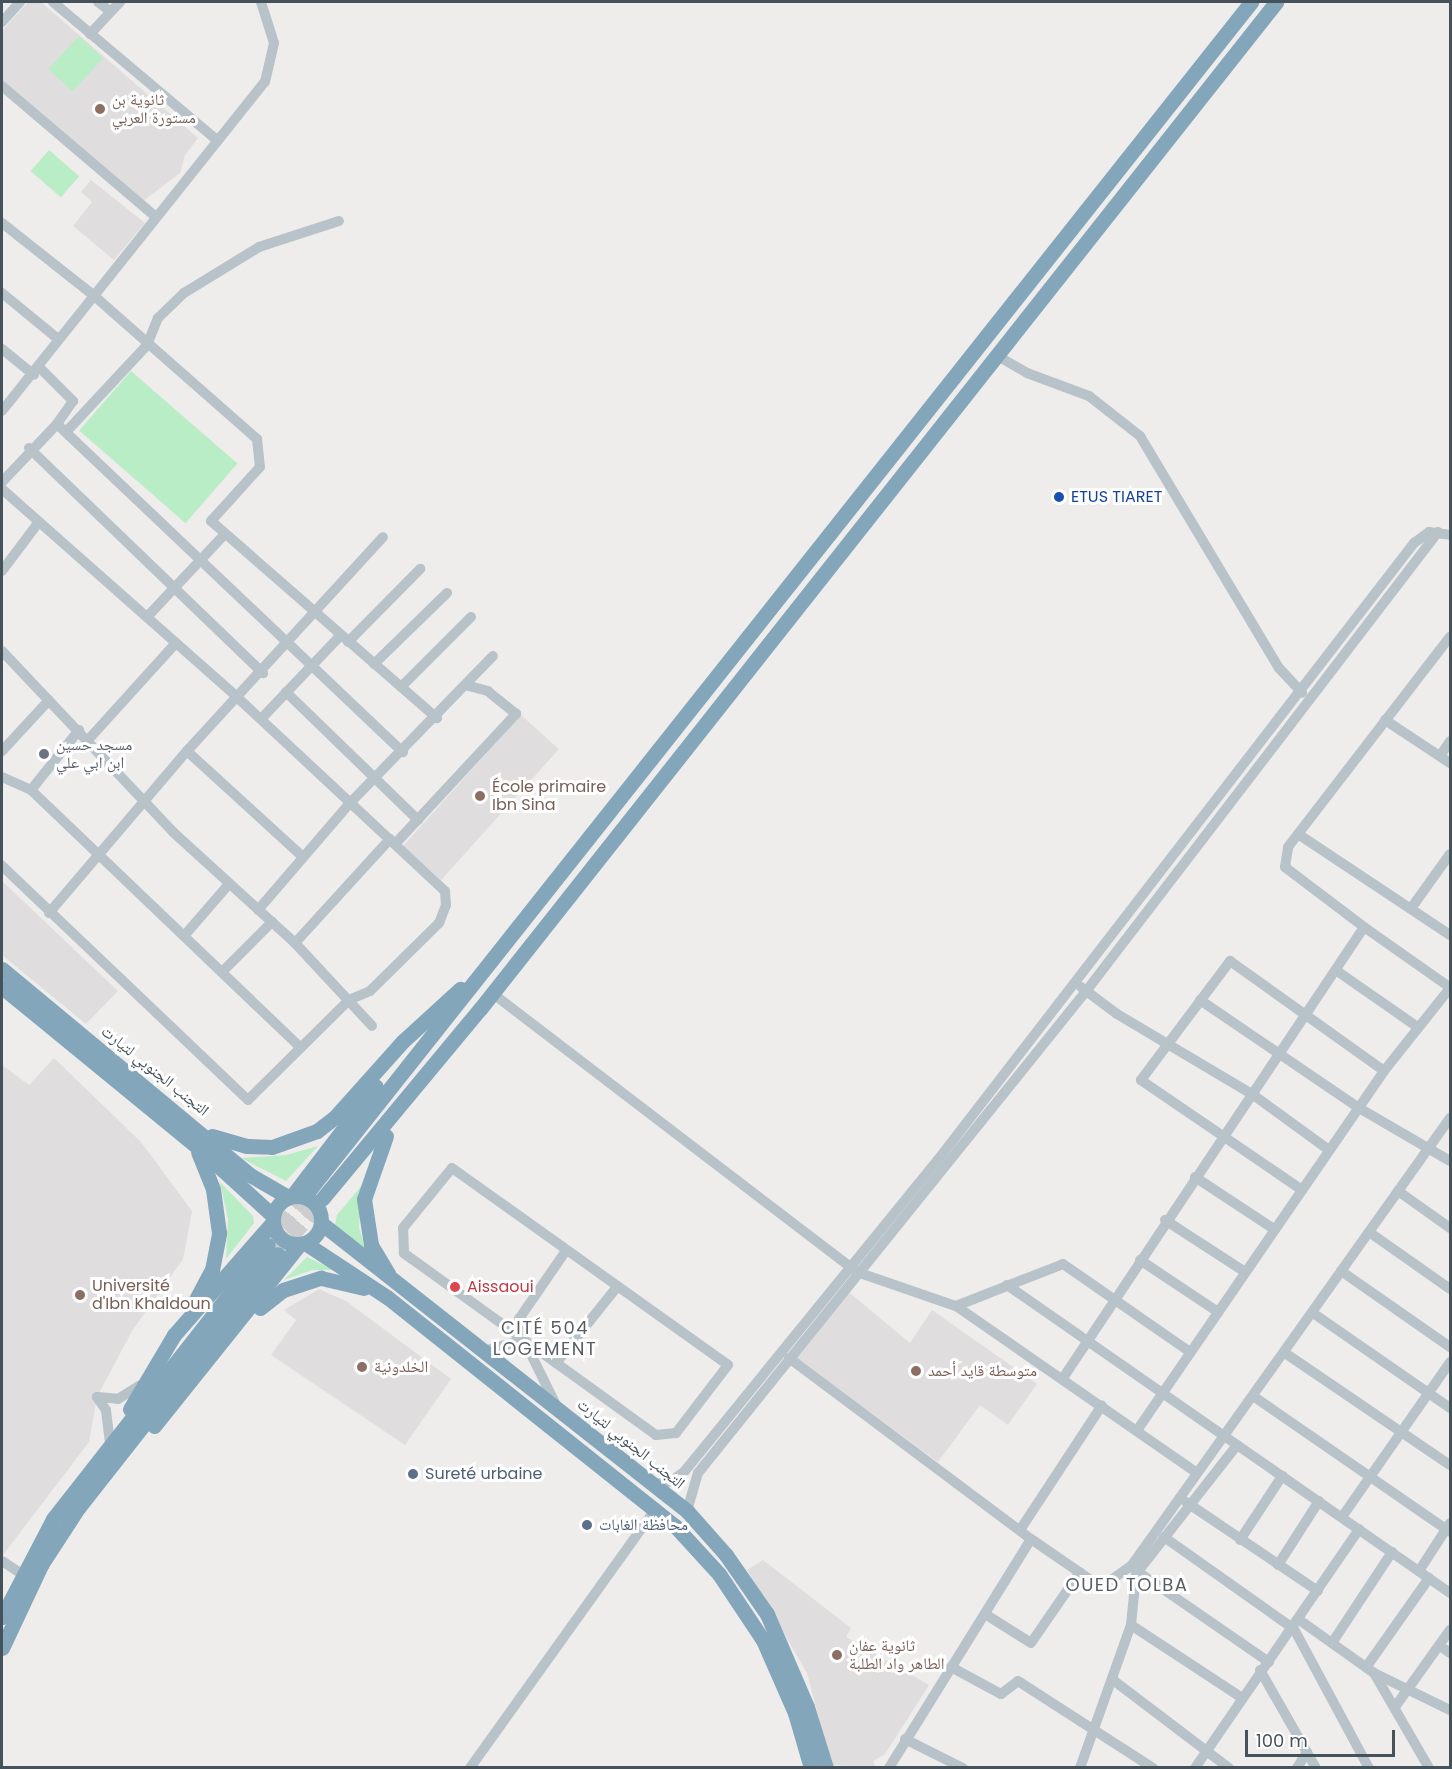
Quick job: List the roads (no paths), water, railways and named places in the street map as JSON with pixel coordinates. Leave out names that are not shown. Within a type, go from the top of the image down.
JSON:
[{"type":"highway","points":[[174,1335],[273,1219],[399,1058],[472,980],[821,545],[1251,2]]},
{"type":"highway","points":[[319,1206],[386,1136],[492,993],[1276,2]]},
{"type":"highway","points":[[821,545],[836,556]]},
{"type":"highway","name":"التجنب الجنوبي لتيارت","points":[[2,969],[196,1137],[273,1219]]},
{"type":"highway","points":[[2,1648],[61,1532],[116,1447],[145,1381],[212,1270],[219,1233],[213,1189],[196,1137],[272,1147],[317,1131],[335,1118],[402,1042],[472,980]]},
{"type":"highway","points":[[116,1447],[151,1429],[210,1360],[303,1243],[316,1235],[319,1206],[472,980]]},
{"type":"highway","name":"التجنب الجنوبي لتيارت","points":[[2,987],[196,1137],[250,1175],[290,1197]]},
{"type":"highway","points":[[319,1206],[480,1009]]},
{"type":"highway","points":[[386,1136],[364,1199],[365,1220],[371,1245],[391,1291]]},
{"type":"highway","points":[[290,1197],[310,1200],[319,1206]]},
{"type":"highway","name":"التجنب الجنوبي لتيارت","points":[[319,1206],[391,1291],[656,1508],[719,1574],[763,1641],[795,1713],[811,1767]]},
{"type":"highway","points":[[273,1219],[285,1241],[303,1243]]},
{"type":"highway","name":"التجنب الجنوبي لتيارت","points":[[303,1243],[391,1291],[483,1350],[687,1511],[726,1555],[767,1614],[807,1707],[826,1767]]},
{"type":"highway","points":[[2,1617],[22,1574],[53,1519],[116,1447],[273,1249]]},
{"type":"highway","points":[[210,1360],[271,1299],[302,1282],[340,1280],[391,1291]]},
{"type":"street","points":[[2,22],[20,2]]},
{"type":"street","points":[[53,2],[217,140]]},
{"type":"street","points":[[98,2],[110,11]]},
{"type":"street","points":[[90,34],[120,2]]},
{"type":"street","points":[[2,410],[37,371],[92,294],[265,82],[274,43],[261,2]]},
{"type":"street","points":[[2,86],[156,217]]},
{"type":"street","points":[[66,432],[147,345],[158,318],[184,293],[259,247],[339,221]]},
{"type":"street","points":[[2,223],[92,294],[147,345],[257,439],[260,467],[211,521],[437,718]]},
{"type":"street","points":[[2,293],[58,339]]},
{"type":"street","points":[[2,349],[37,371],[73,401],[57,424],[29,448],[2,482]]},
{"type":"street","points":[[996,355],[1027,373],[1089,396],[1140,436],[1279,668],[1309,700]]},
{"type":"street","points":[[57,424],[402,752]]},
{"type":"street","points":[[29,448],[263,673]]},
{"type":"street","points":[[2,489],[38,524],[239,699],[445,891],[446,905],[439,923],[370,991],[350,999],[248,1100],[2,866]]},
{"type":"street","points":[[2,571],[38,524]]},
{"type":"street","points":[[652,1484],[670,1482],[684,1472],[853,1268],[1077,984],[1298,690],[1414,543],[1429,532],[1450,535]]},
{"type":"street","points":[[687,1511],[695,1478],[789,1358],[853,1268],[1001,1099],[1438,532]]},
{"type":"street","points":[[147,617],[225,534]]},
{"type":"street","points":[[49,913],[101,857],[187,751],[263,673],[317,614],[318,605],[383,537]]},
{"type":"street","points":[[261,719],[312,665],[344,639],[420,569]]},
{"type":"street","points":[[374,664],[447,593]]},
{"type":"street","points":[[401,687],[471,617]]},
{"type":"street","points":[[1138,1429],[1384,1071],[1416,1026],[1449,987],[1285,867],[1288,847],[1450,637]]},
{"type":"street","points":[[88,740],[176,643]]},
{"type":"street","points":[[2,651],[147,801],[173,832],[295,943],[350,999],[372,1026]]},
{"type":"street","points":[[258,910],[351,803],[437,718],[493,656]]},
{"type":"street","points":[[295,943],[392,842],[418,820],[516,714],[488,690],[466,685]]},
{"type":"street","points":[[286,692],[377,777],[418,820]]},
{"type":"street","points":[[2,751],[49,700]]},
{"type":"street","points":[[1385,720],[1450,763]]},
{"type":"street","points":[[32,790],[79,730]]},
{"type":"street","points":[[1440,756],[1450,741]]},
{"type":"street","points":[[187,751],[303,857]]},
{"type":"street","points":[[2,777],[32,790],[300,1047]]},
{"type":"street","points":[[1298,834],[1399,903],[1412,907],[1450,936]]},
{"type":"street","points":[[1412,907],[1450,854]]},
{"type":"street","points":[[1167,863],[1177,871]]},
{"type":"street","points":[[184,936],[229,884]]},
{"type":"street","points":[[222,972],[272,922]]},
{"type":"street","points":[[1063,1378],[1165,1220],[1280,1056],[1364,927]]},
{"type":"street","points":[[1302,1190],[1141,1080],[1230,961],[1384,1071]]},
{"type":"street","points":[[1337,971],[1416,1026]]},
{"type":"street","points":[[1077,984],[1117,1014],[1168,1042],[1252,1094],[1329,1150]]},
{"type":"street","points":[[492,993],[853,1268],[956,1306],[1138,1429],[1197,1473]]},
{"type":"street","points":[[1200,1000],[1359,1108],[1430,1146],[1450,1161]]},
{"type":"street","points":[[991,1092],[1001,1099]]},
{"type":"street","points":[[1080,1767],[1131,1625],[1134,1569],[1160,1525],[1222,1436],[1285,1353],[1450,1118]]},
{"type":"street","points":[[452,1168],[565,1252],[728,1365],[676,1433],[656,1435],[405,1253],[403,1228],[452,1168]]},
{"type":"street","points":[[1195,1177],[1274,1229]]},
{"type":"street","points":[[1398,1191],[1450,1228]]},
{"type":"street","points":[[1165,1220],[1245,1272]]},
{"type":"street","points":[[1369,1232],[1450,1288]]},
{"type":"street","points":[[557,1408],[524,1340],[519,1319],[565,1252]]},
{"type":"street","points":[[1140,1260],[1218,1312]]},
{"type":"street","points":[[956,1306],[1063,1264],[1190,1352]]},
{"type":"street","points":[[1341,1271],[1450,1347]]},
{"type":"street","points":[[1007,1285],[1087,1343],[1450,1593]]},
{"type":"street","points":[[556,1363],[616,1288]]},
{"type":"street","points":[[1313,1313],[1450,1408]]},
{"type":"street","points":[[483,1350],[524,1340]]},
{"type":"street","points":[[1285,1353],[1450,1465]]},
{"type":"street","points":[[789,1358],[1031,1539],[1101,1587],[1134,1569],[1166,1541],[1189,1506],[1237,1445]]},
{"type":"street","points":[[1342,1517],[1450,1362]]},
{"type":"street","points":[[116,1447],[106,1410],[97,1397],[118,1399],[132,1394],[145,1381]]},
{"type":"street","points":[[1253,1396],[1449,1528],[1419,1571]]},
{"type":"street","points":[[1020,1530],[1102,1405]]},
{"type":"street","points":[[1240,1539],[1282,1476]]},
{"type":"street","points":[[1180,1496],[1189,1506],[1318,1591]]},
{"type":"street","points":[[1278,1565],[1319,1501]]},
{"type":"street","points":[[470,1767],[656,1508]]},
{"type":"street","points":[[1160,1525],[1166,1541],[1296,1624],[1332,1643],[1371,1670],[1450,1710]]},
{"type":"street","points":[[1195,1767],[1260,1670],[1269,1662],[1296,1624],[1359,1529]]},
{"type":"street","points":[[889,1767],[1031,1539]]},
{"type":"street","points":[[1332,1643],[1392,1552]]},
{"type":"street","points":[[2,1561],[22,1574]]},
{"type":"street","points":[[1134,1569],[1269,1662]]},
{"type":"street","points":[[985,1614],[1031,1643],[1080,1572]]},
{"type":"street","points":[[1371,1670],[1429,1578]]},
{"type":"street","points":[[1296,1624],[1369,1767]]},
{"type":"street","points":[[1131,1625],[1242,1698]]},
{"type":"street","points":[[1395,1707],[1450,1630]]},
{"type":"street","points":[[1440,1646],[1450,1653]]},
{"type":"street","points":[[951,1667],[1000,1694],[1018,1681],[1153,1767]]},
{"type":"street","points":[[1260,1670],[1316,1767]]},
{"type":"street","points":[[1371,1670],[1430,1767]]},
{"type":"street","points":[[1113,1680],[1229,1767]]},
{"type":"street","points":[[905,1739],[963,1767]]},
{"type":"street","points":[[1296,1767],[1307,1752]]},
{"type":"tunnel","points":[[268,1245],[310,1189]]},
{"type":"tunnel","points":[[278,1254],[322,1199]]},
{"type":"place","name":"ثانوية بن مستورة العربي","points":[[100,109]]},
{"type":"place","name":"ETUS TIARET","points":[[1059,497]]},
{"type":"place","name":"مسجد حسين ابن ابي علي","points":[[44,754]]},
{"type":"place","name":"École primaire Ibn Sina","points":[[480,796]]},
{"type":"place","name":"Aissaoui","points":[[455,1287]]},
{"type":"place","name":"Université d'Ibn Khaldoun","points":[[80,1295]]},
{"type":"place","name":"الخلدونية","points":[[362,1367]]},
{"type":"place","name":"متوسطة قايد أحمد","points":[[916,1371]]},
{"type":"place","name":"Sureté urbaine","points":[[413,1474]]},
{"type":"place","name":"محافظة الغابات","points":[[587,1525]]},
{"type":"place","name":"ثانوية عفان الطاهر واد الطلبة","points":[[837,1655]]},
{"type":"district","name":"CITÉ 504 LOGEMENT","points":[[545,1339]]},
{"type":"district","name":"OUED TOLBA","points":[[1127,1585]]}]
